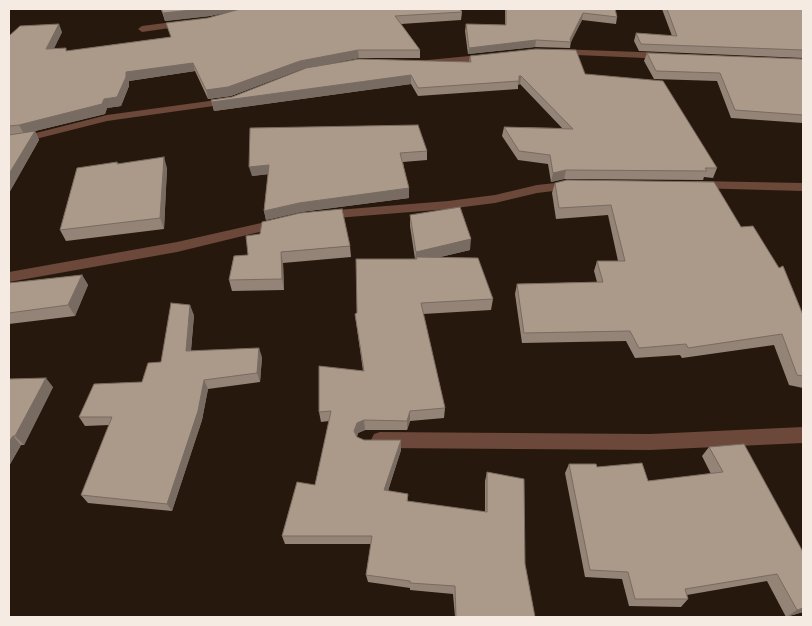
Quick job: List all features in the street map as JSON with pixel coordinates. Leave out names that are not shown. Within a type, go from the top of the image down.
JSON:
[{"type":"street","points":[[142,29],[194,22]]},
{"type":"street","points":[[544,52],[678,57]]},
{"type":"street","points":[[416,63],[435,63],[499,56]]},
{"type":"street","points":[[9,140],[24,139],[106,118],[233,101],[242,97]]},
{"type":"street","points":[[311,216],[448,205],[495,199],[564,185],[583,185]]},
{"type":"street","points":[[687,185],[803,187]]},
{"type":"street","points":[[9,277],[177,247],[292,220]]},
{"type":"street","points":[[366,440],[650,442],[803,435]]},
{"type":"building","points":[[161,9],[202,9],[163,13]]},
{"type":"building","points":[[240,9],[460,9],[462,12],[395,16],[420,50],[358,50],[300,61],[228,87],[206,90],[193,63],[126,72],[126,77],[117,97],[104,99],[102,104],[9,126],[9,36],[20,26],[59,24],[46,49],[66,48],[66,51],[171,37],[166,23],[208,18]]},
{"type":"building","points":[[506,9],[615,9],[617,17],[583,13],[570,39],[571,42],[536,40],[469,48],[466,24],[506,25]]},
{"type":"building","points":[[667,9],[803,9],[803,50],[641,44],[636,33],[677,36]]},
{"type":"building","points":[[536,49],[576,50],[585,74],[663,81],[717,168],[705,168],[707,171],[566,170],[553,173],[550,155],[519,151],[504,127],[573,129],[521,76],[519,76],[519,81],[418,88],[411,75],[212,102],[211,100],[232,97],[306,68],[359,59],[471,62],[470,56]]},
{"type":"building","points":[[647,53],[803,59],[803,115],[735,110],[720,73],[656,71]]},
{"type":"building","points":[[418,125],[427,151],[400,153],[409,188],[299,203],[264,211],[269,165],[249,167],[250,128]]},
{"type":"building","points":[[35,131],[9,174],[9,135]]},
{"type":"building","points":[[164,157],[160,218],[60,230],[77,168]]},
{"type":"building","points":[[567,180],[714,182],[741,227],[753,226],[779,268],[783,266],[803,315],[803,376],[797,375],[782,334],[688,348],[686,344],[639,348],[630,331],[524,333],[517,284],[603,282],[597,261],[625,261],[611,205],[559,208],[555,183]]},
{"type":"building","points":[[460,207],[471,239],[416,252],[410,215]]},
{"type":"building","points":[[342,209],[350,246],[281,252],[282,279],[229,280],[234,256],[248,255],[246,236],[260,234],[262,222],[300,213]]},
{"type":"building","points":[[416,257],[478,258],[493,299],[421,303],[445,408],[410,411],[407,421],[364,420],[357,423],[354,431],[357,437],[364,440],[401,440],[384,490],[408,494],[407,501],[487,512],[487,472],[524,479],[525,564],[535,617],[456,617],[455,586],[410,583],[410,581],[366,575],[372,536],[282,536],[297,482],[315,485],[331,411],[319,412],[319,366],[364,371],[355,314],[357,313],[356,259],[417,259]]},
{"type":"building","points":[[82,275],[68,305],[9,313],[9,283]]},
{"type":"building","points":[[171,303],[190,305],[186,351],[259,348],[257,373],[204,380],[198,411],[167,504],[81,495],[112,417],[79,417],[94,384],[142,382],[148,363],[161,362]]},
{"type":"building","points":[[46,378],[15,436],[9,442],[9,379]]},
{"type":"building","points":[[744,444],[803,552],[803,608],[797,610],[777,574],[685,589],[688,599],[635,599],[628,572],[590,570],[569,464],[596,464],[597,467],[642,463],[648,481],[723,472],[709,447]]}]
